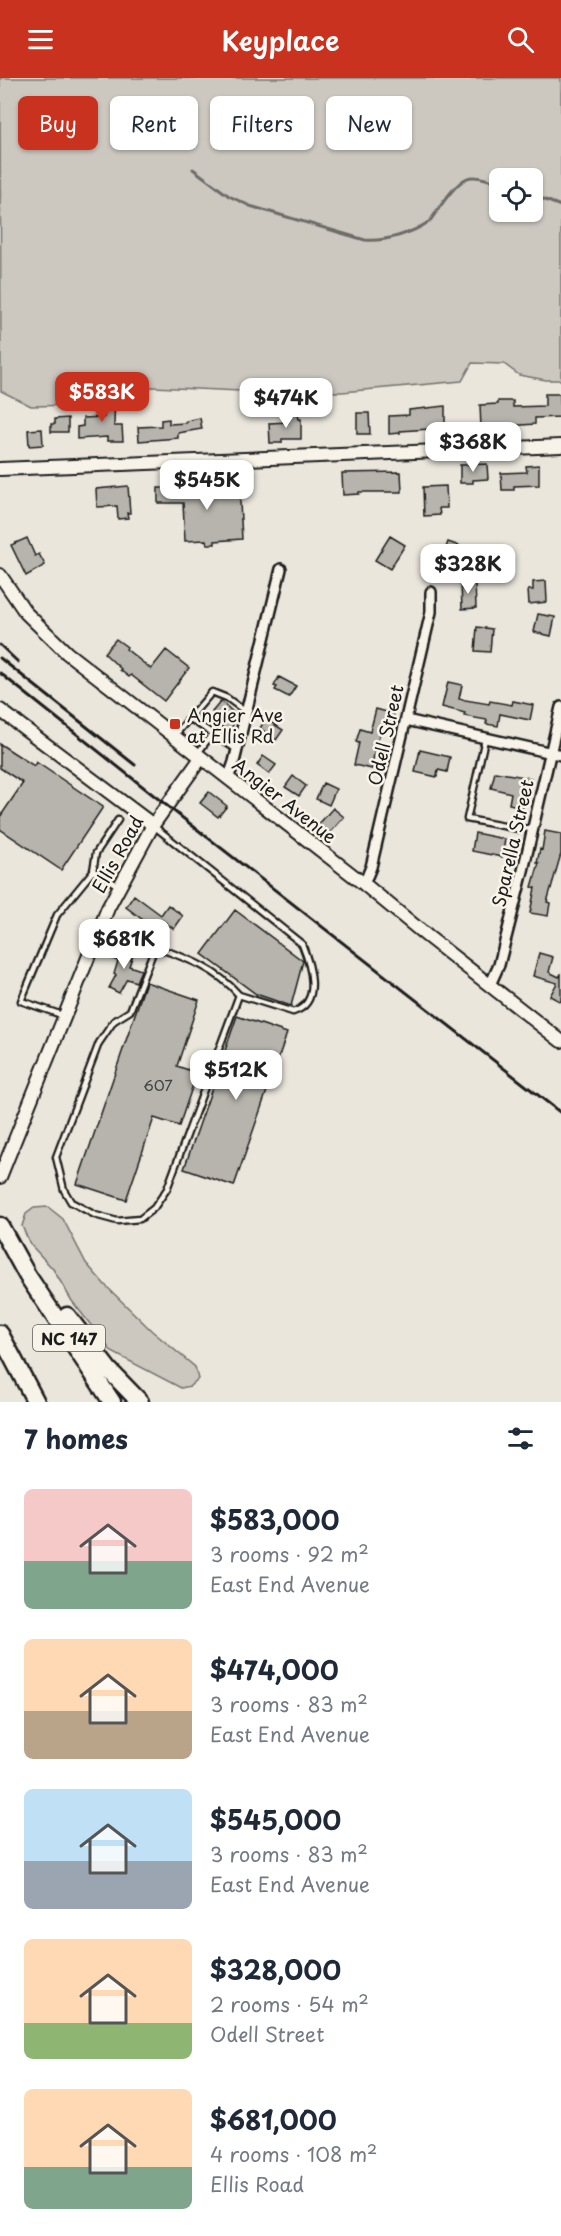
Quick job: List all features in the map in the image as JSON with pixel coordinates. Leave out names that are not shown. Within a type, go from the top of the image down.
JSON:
[{"type":"highway","name":"NC 147","points":[[4,1232],[27,1275],[112,1402]]},
{"type":"highway","points":[[27,1275],[50,1295],[108,1369],[140,1402]]},
{"type":"highway","name":"NC 147","points":[[1,1336],[36,1402]]},
{"type":"highway","points":[[1,1336],[30,1402]]},
{"type":"main road","points":[[0,470],[561,446]]},
{"type":"main road","name":"Angier Avenue","points":[[0,574],[19,603],[43,632],[78,662],[364,884],[561,1041]]},
{"type":"main road","points":[[0,710],[153,825]]},
{"type":"main road","name":"Ellis Road","points":[[0,1177],[101,922],[153,825],[199,756]]},
{"type":"street","points":[[228,779],[281,569]]},
{"type":"street","name":"Odell Street","points":[[364,884],[371,867],[406,720],[430,612],[431,592]]},
{"type":"street","name":"Sparella Street","points":[[490,985],[499,965],[561,707]]},
{"type":"street","points":[[406,720],[561,755]]},
{"type":"lane","points":[[173,737],[212,692],[227,698],[246,712]]},
{"type":"lane","points":[[189,718],[237,750]]},
{"type":"lane","points":[[199,756],[212,734]]},
{"type":"lane","points":[[485,739],[467,819],[519,829],[533,828]]},
{"type":"lane","points":[[65,1016],[21,1001],[57,915],[93,871],[96,853],[118,820]]},
{"type":"lane","points":[[101,922],[155,947],[197,962],[228,982],[239,995],[293,1012],[298,1010],[311,993],[313,983],[309,960],[302,944],[153,825]]},
{"type":"lane","points":[[93,871],[119,886]]},
{"type":"lane","points":[[155,947],[130,1011],[114,1021],[99,1043],[56,1157],[64,1190],[71,1202],[95,1215],[117,1221],[140,1219],[154,1208],[167,1189],[239,995]]},
{"type":"shaded area","points":[[0,78],[561,78],[561,380],[519,375],[504,364],[472,363],[462,381],[342,392],[241,391],[109,385],[101,396],[78,405],[31,406],[1,391]]},
{"type":"shaded area","points":[[48,1207],[63,1219],[86,1263],[105,1285],[152,1331],[195,1367],[198,1379],[190,1386],[181,1388],[112,1352],[72,1301],[53,1269],[30,1244],[22,1226],[26,1214],[34,1208]]},
{"type":"building","points":[[107,389],[115,389],[114,426],[122,426],[123,441],[107,441],[107,437],[77,439],[77,427],[83,426],[83,418],[104,417],[103,402],[107,401]]},
{"type":"building","points":[[545,394],[560,394],[561,417],[535,418],[535,424],[481,428],[480,405],[498,404],[498,401],[513,401],[513,407],[545,406]]},
{"type":"building","points":[[445,406],[445,428],[400,431],[400,433],[389,434],[389,416],[409,415],[409,410]]},
{"type":"building","points":[[290,409],[297,409],[299,419],[301,419],[301,439],[282,439],[282,443],[270,443],[269,423],[288,422]]},
{"type":"building","points":[[357,413],[369,413],[370,434],[357,434]]},
{"type":"building","points":[[68,418],[68,432],[51,432],[51,424],[55,424],[55,419]]},
{"type":"building","points":[[200,418],[202,429],[178,433],[178,438],[139,441],[138,427],[161,426],[161,420],[169,419],[169,424],[186,423],[186,421]]},
{"type":"building","points":[[42,429],[43,445],[29,446],[28,430]]},
{"type":"building","points":[[487,464],[488,479],[473,480],[473,483],[460,483],[460,465]]},
{"type":"building","points":[[539,465],[539,485],[514,486],[514,490],[502,490],[501,473],[527,472],[526,466]]},
{"type":"building","points":[[401,472],[402,492],[359,492],[359,494],[343,495],[342,473]]},
{"type":"building","points":[[181,483],[197,483],[197,486],[239,484],[242,539],[215,541],[215,544],[207,544],[206,540],[185,541],[183,503],[158,503],[158,488],[181,488]]},
{"type":"building","points":[[128,486],[130,513],[127,513],[128,518],[118,519],[117,506],[97,507],[96,489]]},
{"type":"building","points":[[446,486],[447,508],[439,508],[440,515],[424,516],[423,487]]},
{"type":"building","points":[[390,536],[405,545],[390,569],[375,560]]},
{"type":"building","points":[[27,538],[35,556],[39,554],[45,565],[26,576],[11,545]]},
{"type":"building","points":[[448,542],[468,549],[463,564],[443,556]]},
{"type":"building","points":[[546,581],[547,602],[529,604],[528,590],[533,590],[533,582]]},
{"type":"building","points":[[461,582],[475,582],[476,608],[462,609]]},
{"type":"building","points":[[538,614],[555,617],[551,636],[534,632]]},
{"type":"building","points":[[477,627],[492,629],[490,652],[475,651]]},
{"type":"building","points":[[116,639],[151,669],[166,650],[189,668],[164,701],[131,675],[129,677],[120,670],[104,653]]},
{"type":"building","points":[[279,677],[296,686],[289,697],[275,690],[277,687],[274,686]]},
{"type":"building","points":[[448,682],[462,685],[459,699],[489,704],[490,701],[512,705],[513,701],[533,705],[530,720],[500,714],[498,726],[486,724],[487,720],[464,716],[465,713],[442,707]]},
{"type":"building","points":[[221,701],[235,714],[231,734],[211,718],[214,714],[212,712]]},
{"type":"building","points":[[376,709],[394,714],[390,728],[382,726],[372,769],[354,765],[359,743],[356,742],[360,729],[370,732]]},
{"type":"building","points":[[266,719],[283,730],[276,740],[260,728]]},
{"type":"building","points":[[0,744],[34,766],[36,762],[103,807],[61,870],[0,829],[0,817],[23,783],[0,768]]},
{"type":"building","points":[[420,750],[450,757],[447,772],[438,770],[437,777],[415,772]]},
{"type":"building","points":[[263,756],[276,765],[269,774],[257,765]]},
{"type":"building","points":[[495,772],[531,778],[523,807],[509,804],[511,793],[491,788]]},
{"type":"building","points":[[293,776],[306,786],[299,796],[285,787]]},
{"type":"building","points":[[323,783],[336,789],[329,805],[316,799]]},
{"type":"building","points":[[209,792],[227,806],[218,817],[200,803]]},
{"type":"building","points":[[333,808],[344,817],[330,833],[319,824]]},
{"type":"building","points":[[545,831],[561,834],[561,854],[547,902],[550,903],[548,916],[530,913],[535,888],[532,887]]},
{"type":"building","points":[[475,833],[505,839],[502,857],[472,851]]},
{"type":"building","points":[[134,895],[161,915],[168,905],[183,916],[174,929],[162,920],[155,929],[126,907]]},
{"type":"building","points":[[235,910],[303,961],[291,1006],[256,994],[202,954]]},
{"type":"building","points":[[118,947],[134,952],[129,966],[141,970],[136,982],[127,979],[119,993],[109,988],[116,975],[114,974],[118,961],[113,959]]},
{"type":"building","points":[[539,953],[553,957],[549,972],[559,977],[561,974],[561,1002],[550,996],[557,983],[533,976]]},
{"type":"building","points":[[146,982],[199,1000],[177,1066],[197,1073],[179,1126],[154,1118],[126,1200],[77,1184]]},
{"type":"building","points":[[237,1016],[287,1033],[234,1186],[184,1169]]},
{"type":"waterway","points":[[193,169],[229,196],[250,206],[365,240],[390,238],[407,233],[430,221],[455,188],[467,178],[478,177],[489,180]]},
{"type":"waterway","points":[[543,199],[561,206]]},
{"type":"railway","points":[[0,645],[18,662]]},
{"type":"railway","points":[[0,658],[135,765]]},
{"type":"railway","points":[[0,673],[561,1113]]},
{"type":"place","name":"Angier Ave at Ellis Rd","points":[[175,724]]}]
